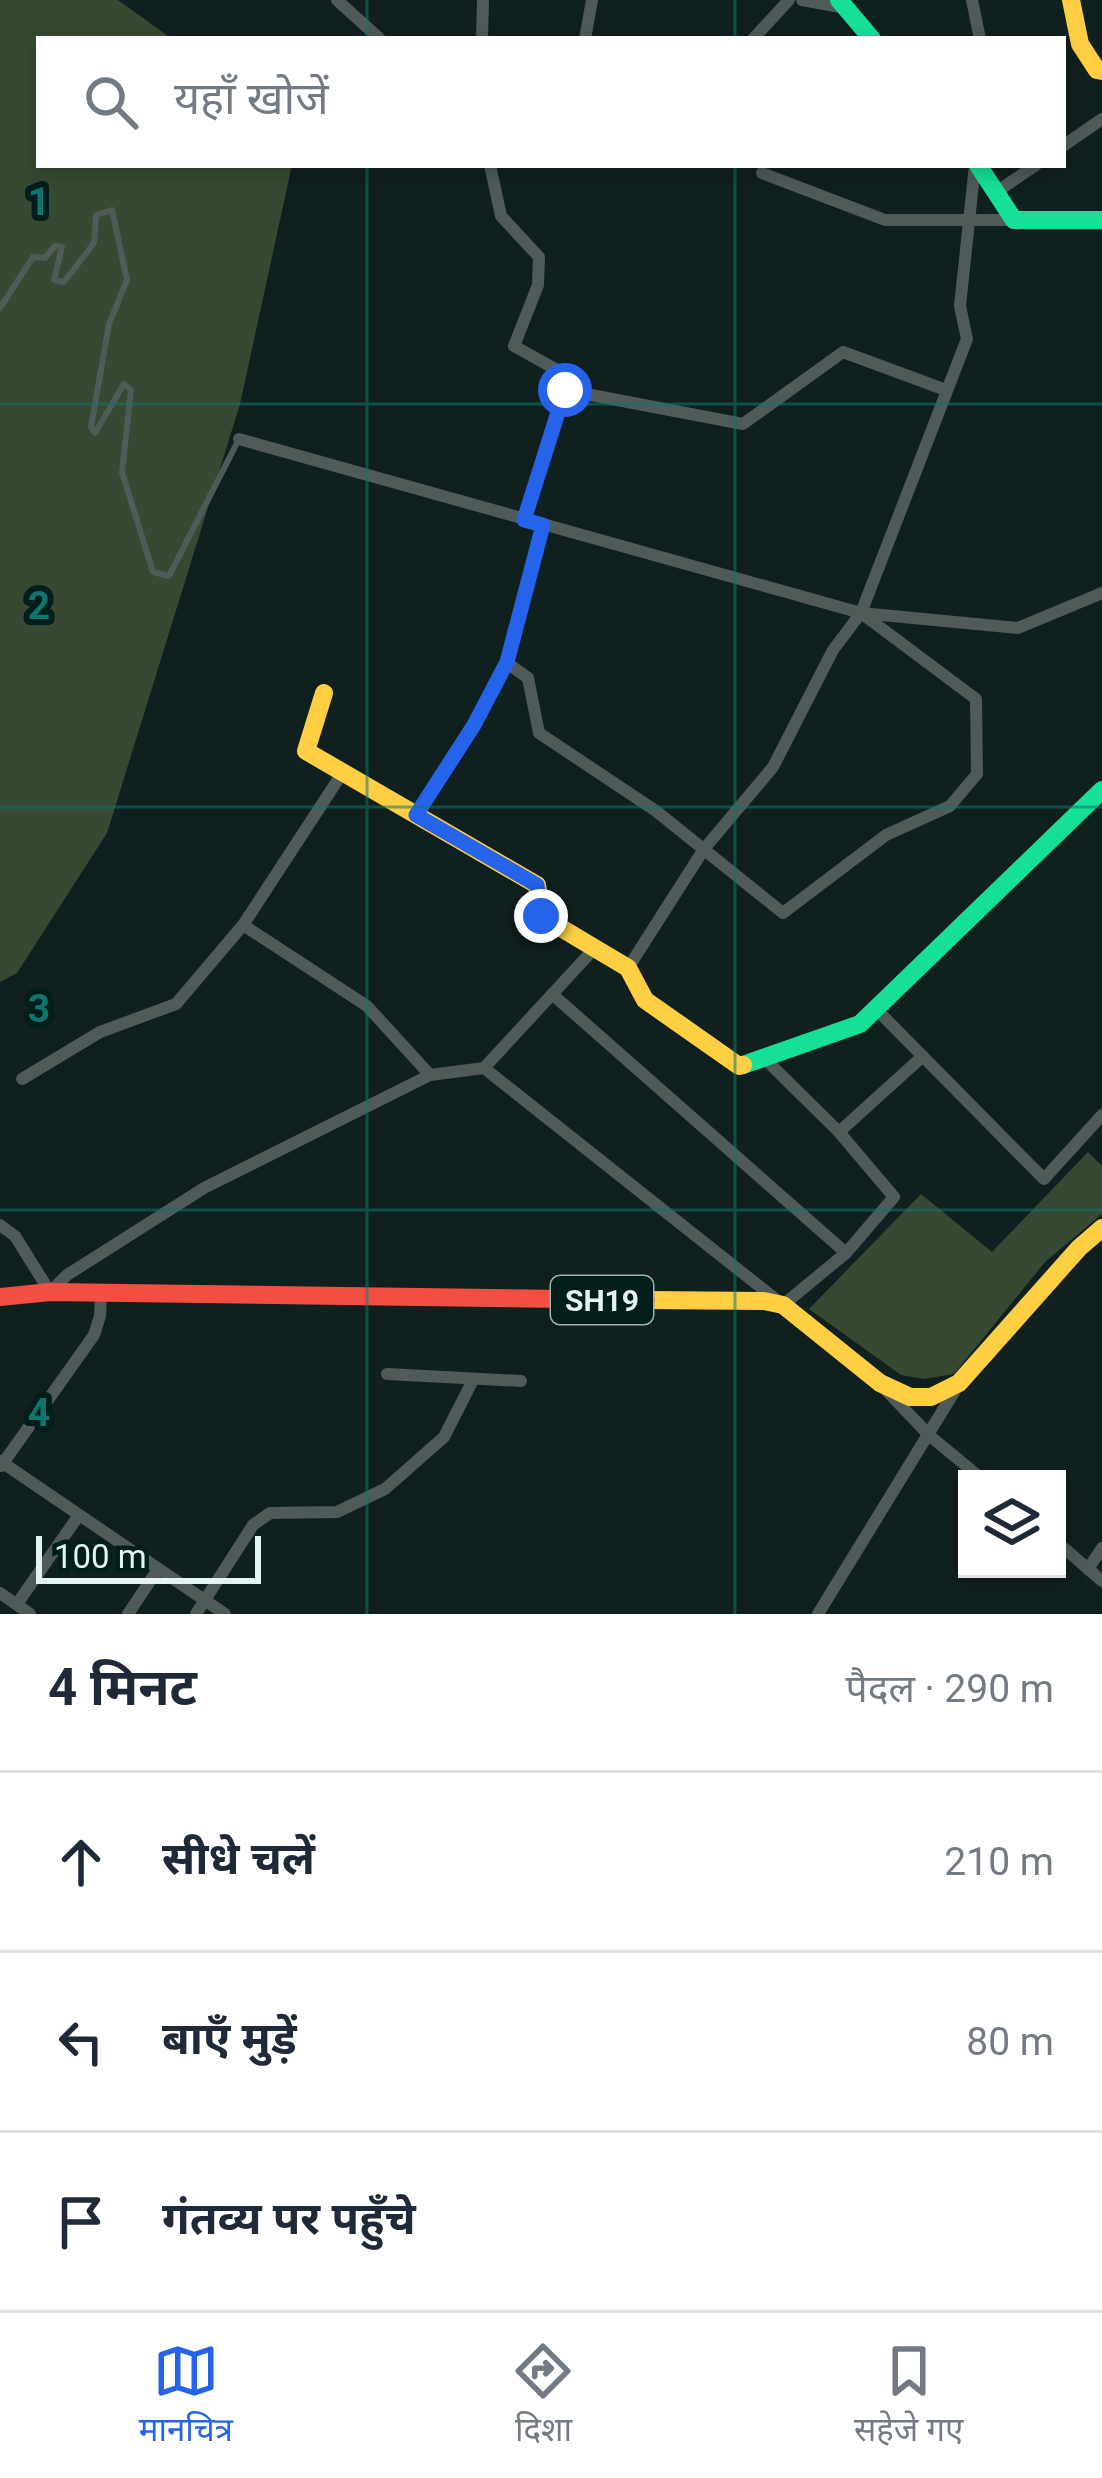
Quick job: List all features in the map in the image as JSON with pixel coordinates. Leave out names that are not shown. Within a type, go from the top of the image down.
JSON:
[{"type":"main road","points":[[1071,0],[1080,44],[1096,70],[1102,71]]},
{"type":"main road","points":[[843,4],[870,36]]},
{"type":"main road","points":[[978,168],[1014,220],[1102,220]]},
{"type":"main road","points":[[323,693],[305,751],[537,885],[541,916],[628,968],[645,1000],[739,1066],[860,1024],[1102,790]]},
{"type":"main road","points":[[784,1305],[880,1384],[910,1397],[931,1397],[959,1383],[1102,1228]]},
{"type":"main road","name":"SH19","points":[[0,1297],[50,1292],[764,1301],[784,1305]]},
{"type":"street","points":[[337,0],[377,36]]},
{"type":"street","points":[[482,36],[483,0]]},
{"type":"street","points":[[586,36],[592,0]]},
{"type":"street","points":[[756,36],[790,0]]},
{"type":"street","points":[[802,0],[843,4]]},
{"type":"street","points":[[972,0],[979,36]]},
{"type":"street","points":[[1066,144],[1102,119]]},
{"type":"street","points":[[491,168],[501,216],[539,256],[538,285],[514,346],[566,376],[524,520]]},
{"type":"street","points":[[628,968],[704,849],[773,766],[832,650],[861,613],[967,339],[960,306],[976,168]]},
{"type":"street","points":[[996,192],[1032,168]]},
{"type":"street","points":[[762,173],[885,220],[1014,220]]},
{"type":"street","points":[[565,390],[743,424],[843,352],[946,390]]},
{"type":"street","points":[[239,439],[861,613],[1018,628],[1102,593]]},
{"type":"street","points":[[416,815],[474,725],[507,662],[543,525]]},
{"type":"street","points":[[507,662],[528,678],[539,733],[656,811],[783,913],[886,835],[950,806],[977,774],[976,699],[861,613]]},
{"type":"street","points":[[22,1079],[100,1032],[176,1004],[242,925],[343,772]]},
{"type":"street","points":[[242,925],[367,1006],[430,1076]]},
{"type":"street","points":[[0,1225],[15,1236],[50,1292],[67,1275],[204,1188],[430,1076],[484,1068],[593,950]]},
{"type":"street","points":[[552,994],[846,1253]]},
{"type":"street","points":[[876,1009],[1044,1179],[1102,1115]]},
{"type":"street","points":[[839,1132],[923,1056]]},
{"type":"street","points":[[484,1068],[784,1305],[846,1253],[894,1197],[839,1132],[764,1058]]},
{"type":"street","points":[[101,1294],[94,1335],[1,1464],[225,1614]]},
{"type":"street","points":[[386,1375],[521,1381]]},
{"type":"street","points":[[196,1614],[254,1525],[270,1514],[337,1512],[385,1489],[445,1437],[473,1380]]},
{"type":"street","points":[[818,1614],[959,1383]]},
{"type":"street","points":[[880,1384],[971,1470]]},
{"type":"street","points":[[17,1604],[79,1515]]},
{"type":"street","points":[[1088,1569],[1102,1548]]},
{"type":"street","points":[[1066,1550],[1102,1581]]},
{"type":"street","points":[[128,1614],[158,1569]]},
{"type":"street","points":[[0,1593],[30,1614]]},
{"type":"lane","points":[[0,308],[33,257],[45,257],[55,246],[62,248],[55,280],[64,282],[94,243],[96,214],[112,210],[127,280],[109,324],[91,427],[95,433],[124,384],[130,390],[122,472],[153,572],[169,576],[239,439]]},
{"type":"green space","points":[[0,0],[118,0],[168,36],[36,36],[36,168],[291,168],[240,404],[107,833],[17,973],[0,982]]},
{"type":"green space","points":[[1088,1152],[1102,1166],[1102,1214],[1045,1262],[954,1374],[924,1379],[901,1375],[809,1309],[921,1194],[992,1252]]},
{"type":"traffic: fast","points":[[839,0],[869,36]]},
{"type":"traffic: fast","points":[[980,168],[1014,220],[1102,220]]},
{"type":"traffic: fast","points":[[743,1065],[860,1024],[1102,790]]},
{"type":"traffic: slow","points":[[1071,0],[1080,44],[1102,71]]},
{"type":"traffic: slow","points":[[324,693],[306,751],[537,885],[541,916],[628,968],[645,1000],[743,1065]]},
{"type":"traffic: slow","points":[[646,1300],[783,1305],[880,1383],[910,1397],[931,1397],[959,1383],[1102,1228]]},
{"type":"traffic: jam","points":[[0,1297],[50,1292],[646,1300]]},
{"type":"route","points":[[541,916],[537,885],[416,815],[474,725],[507,662],[543,525],[524,520],[565,390]]}]
